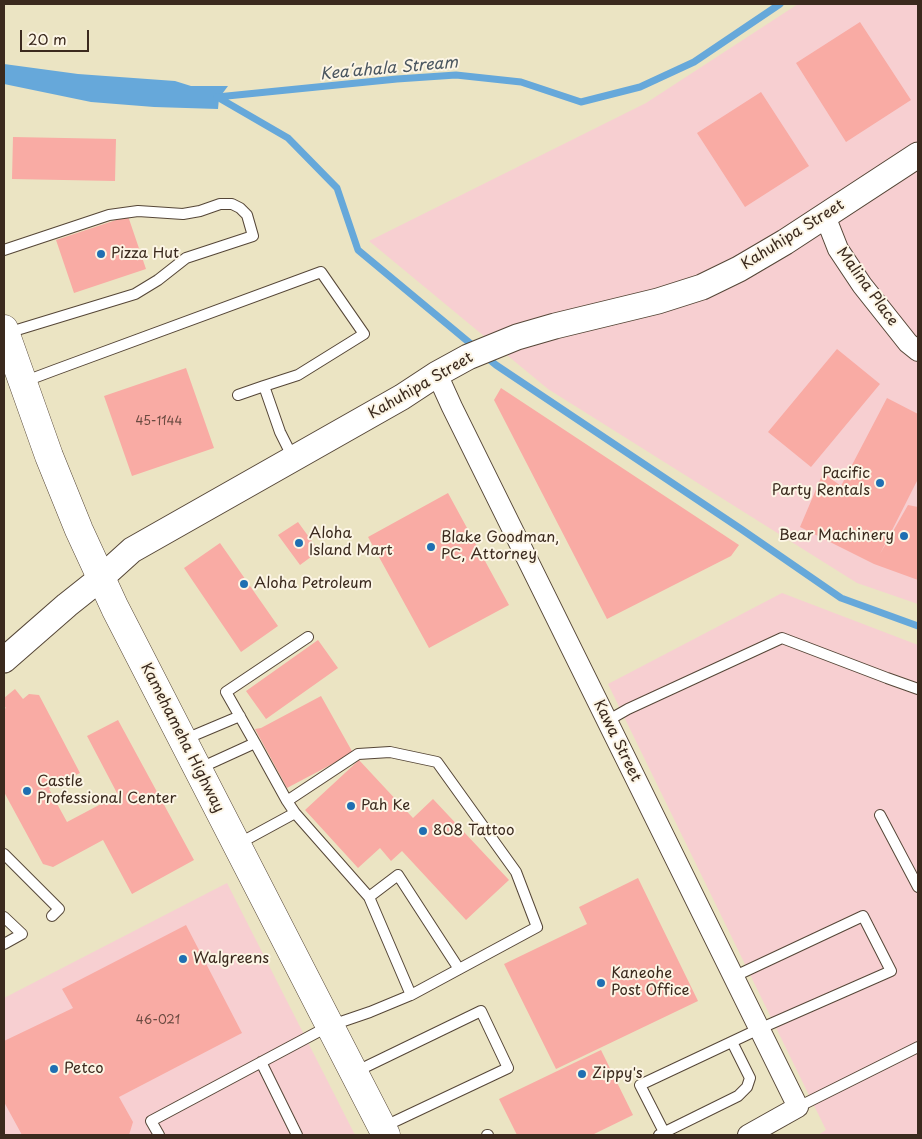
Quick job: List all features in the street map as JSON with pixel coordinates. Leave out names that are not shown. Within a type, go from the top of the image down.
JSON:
[{"type":"main road","name":"Kamehameha Highway","points":[[5,331],[49,456],[79,530],[115,608],[384,1131]]},
{"type":"street","name":"Kahuhipa Street","points":[[4,660],[66,606],[102,578],[132,550],[402,397],[437,374],[468,357],[517,337],[658,301],[702,287],[739,269],[785,242],[918,155]]},
{"type":"street","name":"Malina Place","points":[[825,216],[838,249],[862,285],[908,343],[918,351]]},
{"type":"street","name":"Kawa Street","points":[[437,374],[798,1107]]},
{"type":"street","points":[[748,1135],[798,1107]]},
{"type":"lane","points":[[4,250],[109,215],[138,211],[183,214],[200,211],[220,204],[232,204],[240,208],[247,215],[253,236],[186,258],[158,280],[135,294],[5,331]]},
{"type":"lane","points":[[23,382],[321,272],[364,334],[298,375],[238,395]]},
{"type":"lane","points":[[264,386],[280,432],[293,459]]},
{"type":"lane","points":[[308,637],[226,692],[295,813],[369,897],[411,995]]},
{"type":"lane","points":[[607,721],[637,705],[782,638],[918,689]]},
{"type":"lane","points":[[182,740],[240,716]]},
{"type":"lane","points":[[197,769],[255,743]]},
{"type":"lane","points":[[159,1135],[151,1121],[330,1026],[411,995],[537,927],[516,872],[437,762],[390,752],[358,754],[287,801]]},
{"type":"lane","points":[[237,845],[295,813]]},
{"type":"lane","points":[[880,815],[918,887]]},
{"type":"lane","points":[[4,854],[59,909],[52,916]]},
{"type":"lane","points":[[369,897],[398,875],[459,969]]},
{"type":"lane","points":[[732,1042],[750,1078],[747,1087],[738,1096],[661,1134],[640,1085],[759,1029],[891,971],[863,916],[733,977]]},
{"type":"lane","points":[[4,917],[22,934],[4,944]]},
{"type":"lane","points":[[354,1073],[481,1011],[508,1068],[384,1131]]},
{"type":"lane","points":[[798,1107],[918,1047]]},
{"type":"lane","points":[[261,1062],[297,1135]]},
{"type":"shaded area","points":[[798,4],[918,4],[918,604],[857,583],[548,389],[369,241],[646,103]]},
{"type":"shaded area","points":[[782,593],[918,645],[918,1135],[818,1135],[826,1130],[608,684]]},
{"type":"shaded area","points":[[227,883],[355,1135],[4,1135],[4,998]]},
{"type":"water","points":[[4,64],[78,74],[175,81],[191,86],[228,86],[219,98],[218,109],[154,107],[91,102],[4,84]]},
{"type":"building","points":[[860,22],[911,100],[846,142],[796,63]]},
{"type":"building","points":[[761,92],[809,166],[745,207],[697,133]]},
{"type":"building","points":[[13,137],[116,139],[115,181],[12,179]]},
{"type":"building","name":"Pizza Hut","points":[[128,216],[146,269],[74,293],[56,240]]},
{"type":"building","points":[[837,349],[880,384],[811,467],[768,432]]},
{"type":"building","points":[[186,368],[214,448],[132,476],[104,396]]},
{"type":"building","points":[[501,388],[739,545],[731,556],[607,619],[494,400]]},
{"type":"building","name":"Pacific Party Rentals","points":[[887,398],[918,414],[918,479],[880,554],[908,505],[918,507],[918,580],[874,564],[800,527],[823,473],[841,486]]},
{"type":"building","points":[[448,493],[509,605],[429,648],[368,537]]},
{"type":"building","name":"Aloha Island Mart","points":[[298,522],[319,551],[300,565],[278,535]]},
{"type":"building","points":[[220,543],[278,626],[241,652],[184,568]]},
{"type":"building","points":[[318,640],[338,668],[266,719],[246,691]]},
{"type":"building","name":"Castle Professional Center","points":[[15,689],[23,699],[29,694],[39,695],[80,773],[49,789],[67,822],[118,795],[87,736],[118,720],[194,860],[132,894],[103,840],[53,867],[43,864],[4,792],[4,709],[6,708],[4,706],[4,698]]},
{"type":"building","points":[[321,696],[353,753],[287,788],[255,729],[261,728]]},
{"type":"building","points":[[359,760],[413,818],[433,799],[509,880],[466,920],[402,851],[391,861],[380,848],[358,868],[305,810]]},
{"type":"building","name":"Kaneohe Post Office","points":[[638,878],[698,1001],[556,1069],[504,964],[587,924],[579,907]]},
{"type":"building","points":[[186,925],[242,1033],[119,1097],[133,1122],[129,1135],[22,1135],[4,1102],[4,1041],[73,1008],[62,989]]},
{"type":"building","name":"Zippy's","points":[[601,1050],[633,1115],[592,1135],[517,1135],[499,1099]]},
{"type":"waterway","name":"Keaʻahala Stream","points":[[217,97],[456,75],[521,82],[581,102],[640,87],[694,62],[780,4]]},
{"type":"waterway","points":[[219,98],[288,138],[337,188],[358,250],[477,349]]},
{"type":"waterway","points":[[485,356],[841,598],[918,626]]},
{"type":"place","name":"Pizza Hut","points":[[101,254]]},
{"type":"place","name":"Pacific Party Rentals","points":[[880,483]]},
{"type":"place","name":"Bear Machinery","points":[[904,536]]},
{"type":"place","name":"Aloha Island Mart","points":[[299,543]]},
{"type":"place","name":"Blake Goodman, PC, Attorney","points":[[431,547]]},
{"type":"place","name":"Aloha Petroleum","points":[[244,584]]},
{"type":"place","name":"Castle Professional Center","points":[[27,791]]},
{"type":"place","name":"Pah Ke","points":[[351,806]]},
{"type":"place","name":"808 Tattoo","points":[[423,831]]},
{"type":"place","name":"Walgreens","points":[[183,959]]},
{"type":"place","name":"Kaneohe Post Office","points":[[601,983]]},
{"type":"place","name":"Petco","points":[[54,1069]]},
{"type":"place","name":"Zippy's","points":[[582,1074]]}]
